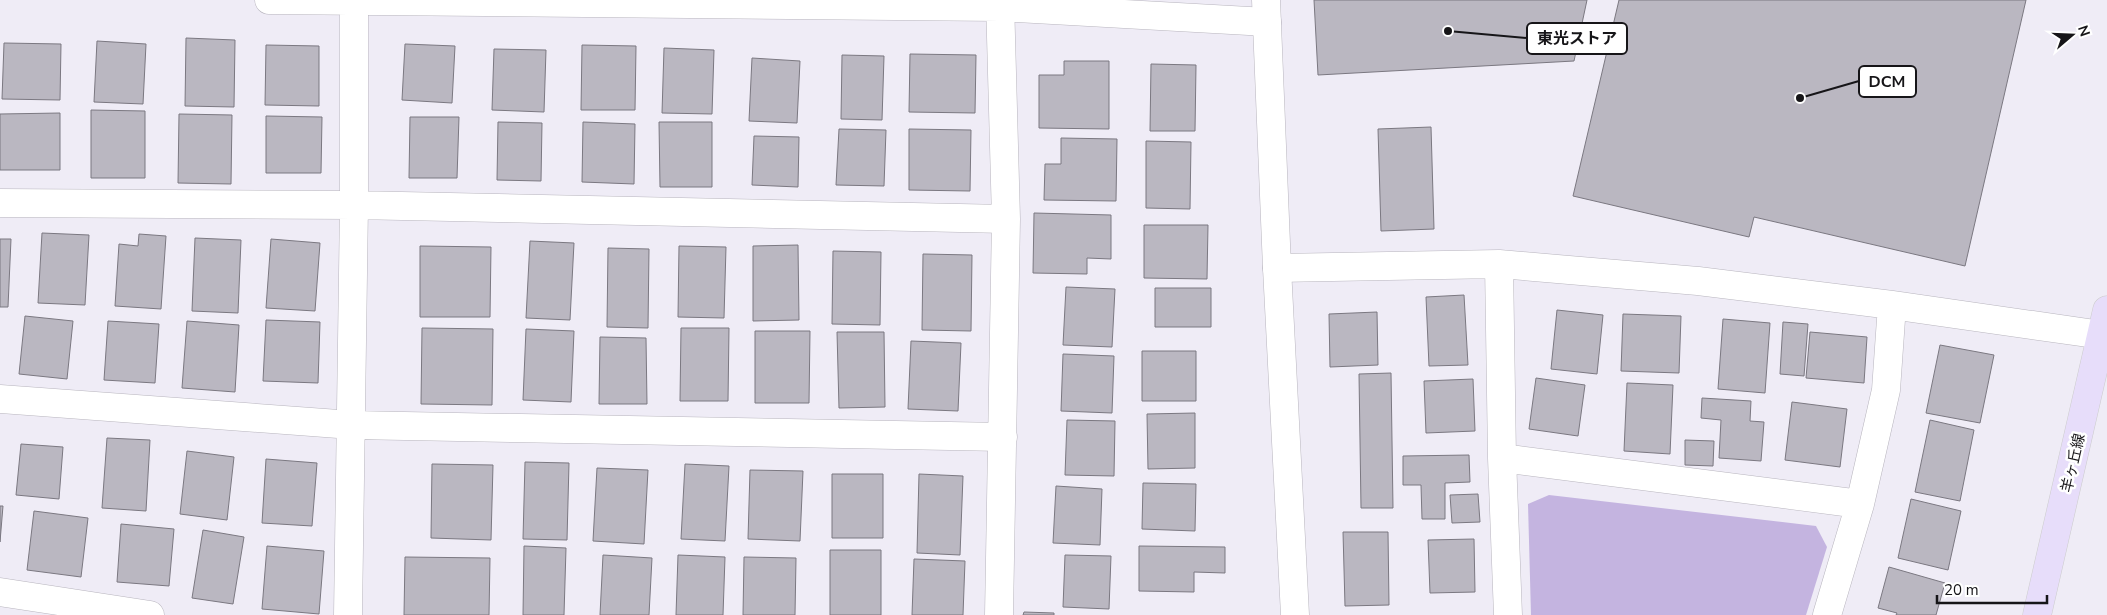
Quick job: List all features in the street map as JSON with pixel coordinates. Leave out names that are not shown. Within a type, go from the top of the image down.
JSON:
[{"type":"main road","name":"羊ヶ丘線","points":[[2037,615],[2104,323]]},
{"type":"street","points":[[269,0],[354,2],[1000,3],[1267,11],[1277,268],[1295,615]]},
{"type":"street","points":[[348,615],[352,425],[354,2]]},
{"type":"street","points":[[998,615],[1006,220],[1000,3]]},
{"type":"street","points":[[0,203],[354,205],[1006,220]]},
{"type":"street","points":[[1277,268],[1499,264],[1698,281],[1892,305],[2104,323]]},
{"type":"street","points":[[1499,264],[1502,458],[1508,615]]},
{"type":"street","points":[[1827,615],[1860,504],[1886,390],[1892,305]]},
{"type":"street","points":[[0,399],[352,425],[1003,437]]},
{"type":"street","points":[[1502,458],[1860,504]]},
{"type":"street","points":[[0,592],[150,615]]},
{"type":"shaded area","points":[[1549,495],[1816,526],[1827,547],[1806,615],[1531,615],[1528,504]]},
{"type":"building","points":[[1314,0],[1587,0],[1574,61],[1318,75]]},
{"type":"building","points":[[1619,0],[2026,0],[1965,266],[1754,217],[1749,237],[1573,196]]},
{"type":"building","points":[[186,38],[235,40],[234,107],[185,106]]},
{"type":"building","points":[[97,41],[146,44],[143,104],[94,102]]},
{"type":"building","points":[[4,43],[61,44],[60,100],[2,99]]},
{"type":"building","points":[[405,44],[455,46],[452,103],[402,100]]},
{"type":"building","points":[[266,45],[319,46],[319,106],[265,105]]},
{"type":"building","points":[[582,45],[636,46],[635,110],[581,110]]},
{"type":"building","points":[[664,48],[714,50],[712,114],[662,113]]},
{"type":"building","points":[[494,49],[546,50],[544,112],[492,110]]},
{"type":"building","points":[[910,54],[976,55],[975,113],[909,112]]},
{"type":"building","points":[[842,55],[884,56],[882,120],[841,119]]},
{"type":"building","points":[[752,58],[800,61],[797,123],[749,121]]},
{"type":"building","points":[[1064,61],[1109,61],[1109,129],[1039,128],[1039,75],[1064,75]]},
{"type":"building","points":[[1151,64],[1196,65],[1195,131],[1150,131]]},
{"type":"building","points":[[91,110],[145,111],[145,178],[91,178]]},
{"type":"building","points":[[60,113],[60,170],[0,170],[0,114]]},
{"type":"building","points":[[179,114],[232,115],[231,184],[178,183]]},
{"type":"building","points":[[266,116],[322,117],[321,173],[266,173]]},
{"type":"building","points":[[410,117],[459,117],[457,178],[409,178]]},
{"type":"building","points":[[498,122],[542,123],[541,181],[497,180]]},
{"type":"building","points":[[583,122],[635,124],[634,184],[582,182]]},
{"type":"building","points":[[659,122],[712,122],[712,187],[660,187]]},
{"type":"building","points":[[1431,127],[1434,229],[1381,231],[1378,129]]},
{"type":"building","points":[[839,129],[886,130],[884,186],[836,185]]},
{"type":"building","points":[[909,129],[971,130],[970,191],[909,190]]},
{"type":"building","points":[[754,136],[799,137],[798,187],[752,185]]},
{"type":"building","points":[[1061,138],[1117,139],[1116,201],[1044,200],[1045,164],[1061,164]]},
{"type":"building","points":[[1146,141],[1191,142],[1190,209],[1146,208]]},
{"type":"building","points":[[1034,213],[1111,215],[1111,259],[1087,258],[1087,274],[1033,273]]},
{"type":"building","points":[[1144,225],[1208,225],[1207,279],[1144,278]]},
{"type":"building","points":[[42,233],[89,235],[85,305],[38,303]]},
{"type":"building","points":[[139,234],[166,236],[161,309],[115,306],[119,244],[138,246]]},
{"type":"building","points":[[195,238],[241,240],[238,313],[192,311]]},
{"type":"building","points":[[0,239],[11,239],[8,307],[0,307]]},
{"type":"building","points":[[271,239],[320,243],[315,311],[266,308]]},
{"type":"building","points":[[530,241],[574,243],[570,320],[526,318]]},
{"type":"building","points":[[798,245],[799,320],[753,321],[753,246]]},
{"type":"building","points":[[420,246],[491,247],[490,317],[420,317]]},
{"type":"building","points":[[679,246],[726,247],[724,318],[678,317]]},
{"type":"building","points":[[608,248],[649,249],[648,328],[607,327]]},
{"type":"building","points":[[833,251],[881,252],[880,325],[832,324]]},
{"type":"building","points":[[923,254],[972,255],[971,331],[922,330]]},
{"type":"building","points":[[1066,287],[1115,289],[1112,347],[1063,345]]},
{"type":"building","points":[[1155,288],[1211,288],[1211,327],[1155,327]]},
{"type":"building","points":[[1464,295],[1468,365],[1429,366],[1426,297]]},
{"type":"building","points":[[1557,310],[1603,315],[1597,374],[1551,369]]},
{"type":"building","points":[[1377,312],[1378,365],[1330,367],[1329,314]]},
{"type":"building","points":[[1623,314],[1681,316],[1679,373],[1621,371]]},
{"type":"building","points":[[25,316],[73,321],[67,379],[19,374]]},
{"type":"building","points":[[1723,319],[1770,323],[1765,393],[1718,389]]},
{"type":"building","points":[[266,320],[320,322],[318,383],[263,381]]},
{"type":"building","points":[[108,321],[159,324],[155,383],[104,380]]},
{"type":"building","points":[[187,321],[239,325],[235,392],[182,388]]},
{"type":"building","points":[[1783,322],[1808,324],[1804,376],[1780,374]]},
{"type":"building","points":[[422,328],[493,329],[492,405],[421,404]]},
{"type":"building","points":[[681,328],[729,328],[728,401],[680,401]]},
{"type":"building","points":[[526,329],[574,331],[571,402],[523,400]]},
{"type":"building","points":[[755,331],[810,331],[809,403],[755,403]]},
{"type":"building","points":[[837,332],[884,332],[885,407],[839,408]]},
{"type":"building","points":[[1810,332],[1867,337],[1864,383],[1806,378]]},
{"type":"building","points":[[600,337],[646,338],[647,404],[599,404]]},
{"type":"building","points":[[911,341],[961,343],[958,411],[908,409]]},
{"type":"building","points":[[1940,345],[1994,355],[1980,423],[1926,413]]},
{"type":"building","points":[[1142,351],[1196,351],[1196,401],[1142,401]]},
{"type":"building","points":[[1063,354],[1114,356],[1112,413],[1061,411]]},
{"type":"building","points":[[1391,373],[1393,508],[1361,508],[1359,374]]},
{"type":"building","points":[[1536,378],[1585,385],[1578,436],[1529,429]]},
{"type":"building","points":[[1473,379],[1475,431],[1426,433],[1424,381]]},
{"type":"building","points":[[1627,383],[1673,385],[1670,454],[1624,451]]},
{"type":"building","points":[[1702,398],[1751,401],[1750,421],[1764,422],[1761,461],[1719,458],[1721,420],[1701,418]]},
{"type":"building","points":[[1792,402],[1847,409],[1840,467],[1785,460]]},
{"type":"building","points":[[1195,413],[1195,468],[1148,469],[1147,414]]},
{"type":"building","points":[[1067,420],[1115,421],[1114,476],[1065,475]]},
{"type":"building","points":[[1930,420],[1974,430],[1960,501],[1915,492]]},
{"type":"building","points":[[107,438],[150,440],[146,511],[102,508]]},
{"type":"building","points":[[1685,440],[1714,441],[1713,466],[1685,465]]},
{"type":"building","points":[[21,444],[63,447],[59,499],[16,495]]},
{"type":"building","points":[[187,451],[234,457],[227,520],[180,514]]},
{"type":"building","points":[[1469,455],[1470,482],[1445,483],[1445,519],[1422,519],[1421,485],[1403,485],[1403,456]]},
{"type":"building","points":[[266,459],[317,463],[312,526],[262,523]]},
{"type":"building","points":[[525,462],[569,463],[567,540],[523,539]]},
{"type":"building","points":[[432,464],[493,465],[491,540],[431,538]]},
{"type":"building","points":[[685,464],[729,466],[725,541],[681,539]]},
{"type":"building","points":[[597,468],[648,470],[644,544],[593,541]]},
{"type":"building","points":[[750,470],[803,471],[800,541],[748,539]]},
{"type":"building","points":[[832,474],[883,474],[883,538],[832,538]]},
{"type":"building","points":[[919,474],[963,476],[960,555],[917,553]]},
{"type":"building","points":[[1143,483],[1196,484],[1195,531],[1142,529]]},
{"type":"building","points":[[1056,486],[1102,489],[1100,545],[1053,543]]},
{"type":"building","points":[[1478,494],[1480,522],[1452,523],[1450,495]]},
{"type":"building","points":[[1911,499],[1961,511],[1948,570],[1898,558]]},
{"type":"building","points":[[0,506],[3,506],[0,542]]},
{"type":"building","points":[[34,511],[88,518],[81,577],[27,570]]},
{"type":"building","points":[[121,524],[174,529],[169,586],[117,582]]},
{"type":"building","points":[[203,530],[244,537],[233,604],[192,598]]},
{"type":"building","points":[[1343,532],[1388,532],[1389,605],[1345,606]]},
{"type":"building","points":[[1474,539],[1475,592],[1430,593],[1428,540]]},
{"type":"building","points":[[267,546],[324,551],[319,614],[262,609]]},
{"type":"building","points":[[524,546],[566,548],[564,615],[523,615]]},
{"type":"building","points":[[1139,546],[1225,547],[1225,573],[1194,572],[1194,592],[1139,591]]},
{"type":"building","points":[[830,550],[881,550],[881,615],[830,615]]},
{"type":"building","points":[[603,555],[652,558],[649,615],[600,615]]},
{"type":"building","points":[[678,555],[725,557],[723,615],[676,615]]},
{"type":"building","points":[[1065,555],[1111,556],[1109,609],[1063,607]]},
{"type":"building","points":[[405,557],[490,558],[489,615],[404,615]]},
{"type":"building","points":[[744,557],[796,558],[795,615],[743,615]]},
{"type":"building","points":[[914,559],[965,561],[963,615],[912,615]]},
{"type":"building","points":[[1889,567],[1945,583],[1936,615],[1896,615],[1897,613],[1878,608]]},
{"type":"building","points":[[1024,612],[1054,613],[1054,615],[1023,615]]},
{"type":"place","name":"東光ストア","points":[[1448,31]]},
{"type":"place","name":"DCM","points":[[1800,98]]}]
